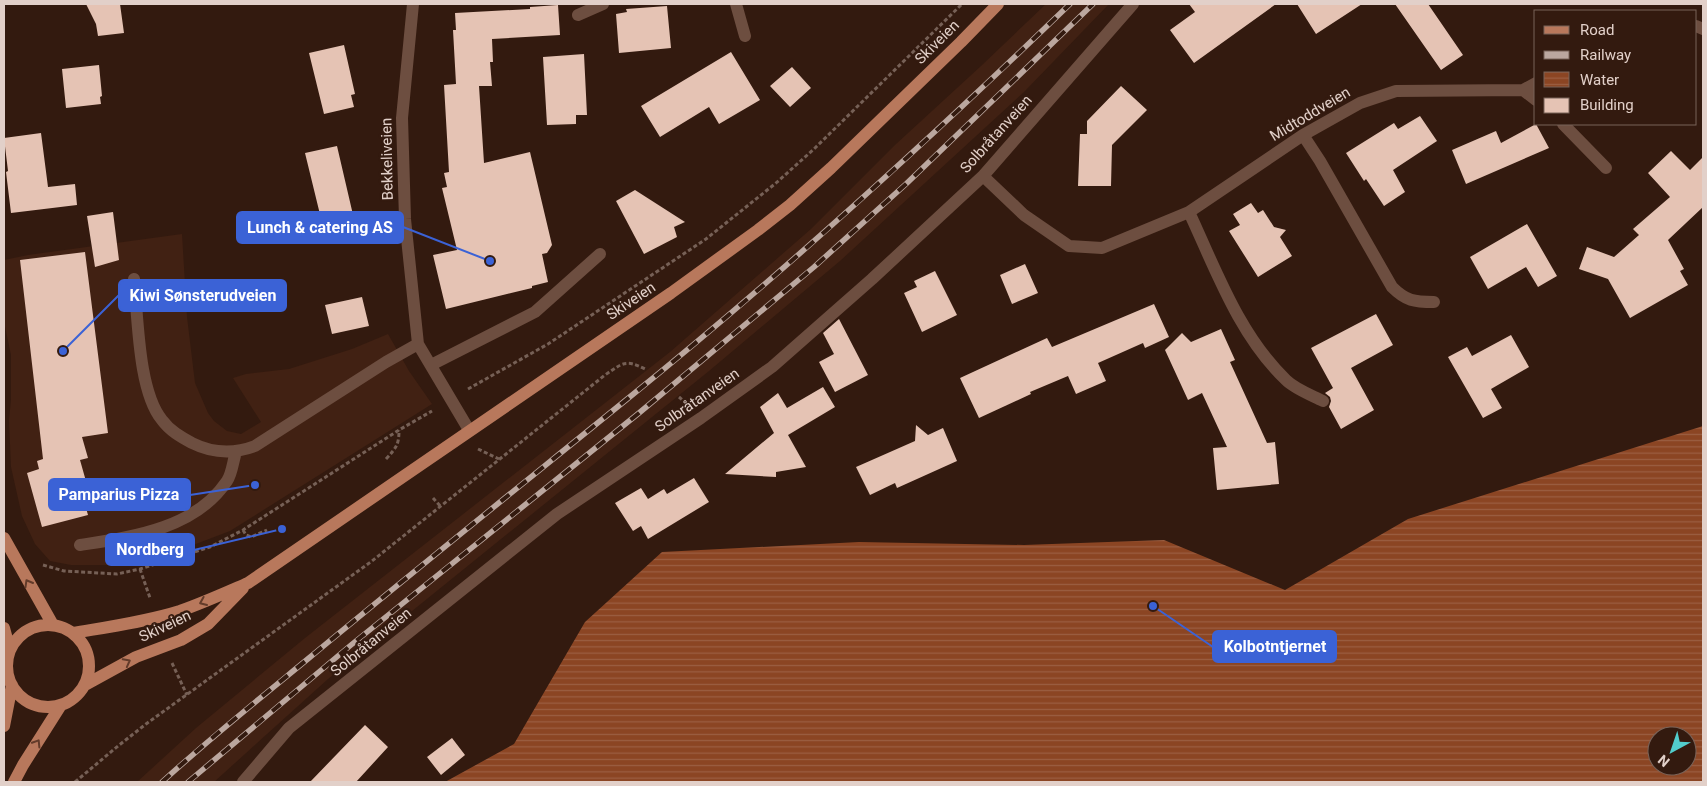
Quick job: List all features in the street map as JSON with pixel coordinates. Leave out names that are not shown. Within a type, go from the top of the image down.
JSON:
[{"type":"main road","name":"Skiveien","points":[[73,633],[177,612],[248,583],[671,293],[758,230],[790,205],[872,130],[998,4]]},
{"type":"main road","points":[[4,538],[53,625]]},
{"type":"main road","name":"Skiveien","points":[[84,685],[136,657],[181,640],[208,624],[248,583]]},
{"type":"main road","points":[[40,625],[64,627],[73,633],[83,643],[88,657],[89,671],[84,685],[78,694],[70,701],[61,705],[47,707],[33,704],[21,696],[12,685],[8,674],[7,662],[10,650],[17,638],[28,630],[40,625]]},
{"type":"main road","points":[[4,628],[10,650]]},
{"type":"main road","points":[[4,726],[12,685]]},
{"type":"main road","points":[[14,782],[61,705]]},
{"type":"street","name":"Bekkeliveien","points":[[413,4],[402,118],[405,219],[418,344],[469,430]]},
{"type":"street","points":[[578,15],[603,4]]},
{"type":"street","points":[[736,4],[745,36]]},
{"type":"street","name":"Solbråtanveien","points":[[243,782],[290,728],[557,514],[701,418],[772,367],[983,176],[1133,4]]},
{"type":"street","name":"Midtoddveien","points":[[983,176],[1024,215],[1069,246],[1102,248],[1189,212],[1303,135],[1360,102],[1396,91],[1524,90],[1534,84]]},
{"type":"street","points":[[1524,90],[1534,98]]},
{"type":"street","points":[[1564,125],[1606,168]]},
{"type":"street","points":[[1303,135],[1320,161],[1392,287],[1401,296],[1411,301],[1434,302]]},
{"type":"street","points":[[1189,212],[1227,294],[1254,343],[1287,382],[1322,401]]},
{"type":"street","points":[[431,365],[535,312],[600,254]]},
{"type":"street","points":[[134,279],[142,368],[150,400],[161,420],[176,435],[205,449],[236,452],[255,446],[386,362],[418,344]]},
{"type":"street","points":[[80,545],[137,536],[184,518],[210,501],[228,480],[236,452]]},
{"type":"path","points":[[468,389],[548,344],[706,239],[776,183],[814,149],[962,4]]},
{"type":"path","points":[[75,782],[118,746],[372,561],[605,375],[621,364],[632,362],[645,369]]},
{"type":"path","points":[[39,562],[52,569],[78,573],[116,574],[140,570],[210,547],[243,530],[399,430],[432,411]]},
{"type":"path","points":[[386,459],[399,442],[399,430]]},
{"type":"path","points":[[433,498],[441,507]]},
{"type":"path","points":[[243,530],[251,538],[268,530]]},
{"type":"path","points":[[140,570],[150,598]]},
{"type":"path","points":[[172,662],[187,695]]},
{"type":"shaded area","points":[[1046,4],[1109,4],[1024,92],[840,261],[709,371],[328,679],[214,782],[137,782],[196,728],[305,638],[670,352],[811,229],[895,145]]},
{"type":"shaded area","points":[[182,234],[187,317],[195,383],[208,413],[214,421],[227,431],[241,434],[261,422],[233,378],[246,374],[289,369],[352,349],[388,334],[409,371],[432,404],[230,531],[159,558],[115,565],[71,565],[50,561],[35,544],[22,516],[11,467],[9,421],[11,355],[4,322],[4,260]]},
{"type":"water","points":[[1703,426],[1703,782],[445,782],[514,744],[585,622],[662,552],[859,542],[1024,545],[1164,540],[1285,590],[1408,519]]},
{"type":"building","points":[[86,4],[120,4],[124,33],[98,36],[96,24]]},
{"type":"building","points":[[1189,4],[1276,4],[1194,63],[1170,30],[1195,12]]},
{"type":"building","points":[[1297,4],[1362,4],[1316,34]]},
{"type":"building","points":[[1395,4],[1428,4],[1463,55],[1441,70]]},
{"type":"building","points":[[558,5],[560,35],[492,39],[493,62],[490,62],[492,86],[479,86],[484,163],[530,152],[552,245],[547,253],[542,254],[548,282],[532,286],[532,288],[446,309],[433,255],[457,250],[442,188],[447,187],[444,173],[449,172],[444,85],[456,84],[453,30],[456,30],[455,13],[530,9],[530,7]]},
{"type":"building","points":[[667,6],[671,48],[619,53],[616,14],[627,12],[626,9]]},
{"type":"building","points":[[344,45],[355,94],[351,95],[354,107],[324,114],[309,53]]},
{"type":"building","points":[[731,52],[760,100],[719,124],[709,107],[660,137],[641,106]]},
{"type":"building","points":[[584,54],[587,115],[576,115],[576,124],[547,125],[543,57]]},
{"type":"building","points":[[99,65],[101,104],[66,108],[62,69]]},
{"type":"building","points":[[792,67],[811,88],[790,107],[770,86]]},
{"type":"building","points":[[1121,86],[1147,110],[1112,145],[1111,186],[1078,186],[1080,134],[1087,134],[1087,121]]},
{"type":"building","points":[[1420,116],[1437,141],[1393,170],[1405,192],[1384,206],[1366,179],[1364,181],[1346,153],[1394,123],[1398,129]]},
{"type":"building","points":[[1537,125],[1549,148],[1466,184],[1452,150],[1496,131],[1501,143]]},
{"type":"building","points":[[41,133],[48,187],[75,184],[77,205],[11,213],[4,138]]},
{"type":"building","points":[[337,146],[357,232],[326,239],[305,153]]},
{"type":"building","points":[[1671,151],[1690,170],[1703,157],[1703,207],[1668,240],[1684,269],[1680,271],[1688,285],[1630,318],[1608,279],[1579,269],[1587,247],[1614,257],[1639,235],[1633,229],[1670,197],[1648,173]]},
{"type":"building","points":[[635,190],[685,222],[674,227],[677,237],[644,254],[616,201]]},
{"type":"building","points":[[1251,203],[1258,213],[1263,210],[1274,227],[1286,230],[1280,237],[1292,256],[1258,277],[1229,231],[1240,225],[1233,214]]},
{"type":"building","points":[[113,212],[119,260],[95,267],[87,216]]},
{"type":"building","points":[[1527,224],[1557,276],[1538,287],[1526,267],[1488,289],[1470,257]]},
{"type":"building","points":[[85,252],[108,433],[82,437],[88,458],[80,460],[91,499],[84,501],[88,515],[42,527],[27,473],[39,469],[37,461],[43,459],[20,260]]},
{"type":"building","points":[[1025,264],[1038,293],[1012,304],[1000,275]]},
{"type":"building","points":[[935,271],[957,315],[922,332],[904,293],[917,287],[914,281]]},
{"type":"building","points":[[362,297],[369,326],[332,334],[325,305]]},
{"type":"building","points":[[1154,304],[1169,337],[1145,348],[1143,343],[1098,363],[1106,381],[1076,394],[1068,376],[1030,392],[1031,394],[979,418],[960,378],[1047,338],[1052,347]]},
{"type":"building","points":[[1376,314],[1393,345],[1351,368],[1374,410],[1341,429],[1329,407],[1330,397],[1325,393],[1333,388],[1311,348]]},
{"type":"building","points":[[839,319],[868,375],[835,392],[819,362],[834,354],[823,333]]},
{"type":"building","points":[[1221,329],[1235,360],[1230,362],[1267,443],[1275,442],[1279,484],[1217,490],[1213,448],[1227,447],[1202,393],[1188,400],[1165,350],[1182,333],[1191,342]]},
{"type":"building","points":[[1511,335],[1529,367],[1491,389],[1502,408],[1483,418],[1448,357],[1467,347],[1472,356]]},
{"type":"building","points":[[823,387],[835,407],[788,435],[806,467],[776,472],[776,477],[725,474],[774,433],[760,407],[778,393],[787,408]]},
{"type":"building","points":[[916,425],[928,435],[943,428],[957,461],[897,488],[895,483],[870,495],[856,467],[915,441]]},
{"type":"building","points":[[694,478],[709,502],[648,539],[641,526],[633,531],[615,503],[641,488],[648,499],[664,489],[667,494]]},
{"type":"building","points":[[365,725],[388,747],[356,782],[310,782]]},
{"type":"building","points":[[452,738],[465,755],[441,775],[427,757]]},
{"type":"railway","points":[[162,782],[253,704],[741,305],[908,157],[1070,4]]},
{"type":"railway","points":[[188,782],[351,645],[639,413],[814,267],[906,184],[1093,4]]},
{"type":"place","name":"Lunch & catering AS","points":[[490,261]]},
{"type":"place","name":"Kiwi Sønsterudveien","points":[[63,351]]},
{"type":"place","name":"Pamparius Pizza","points":[[255,485]]},
{"type":"place","name":"Nordberg","points":[[282,529]]},
{"type":"place","name":"Kolbotntjernet","points":[[1153,606]]}]
